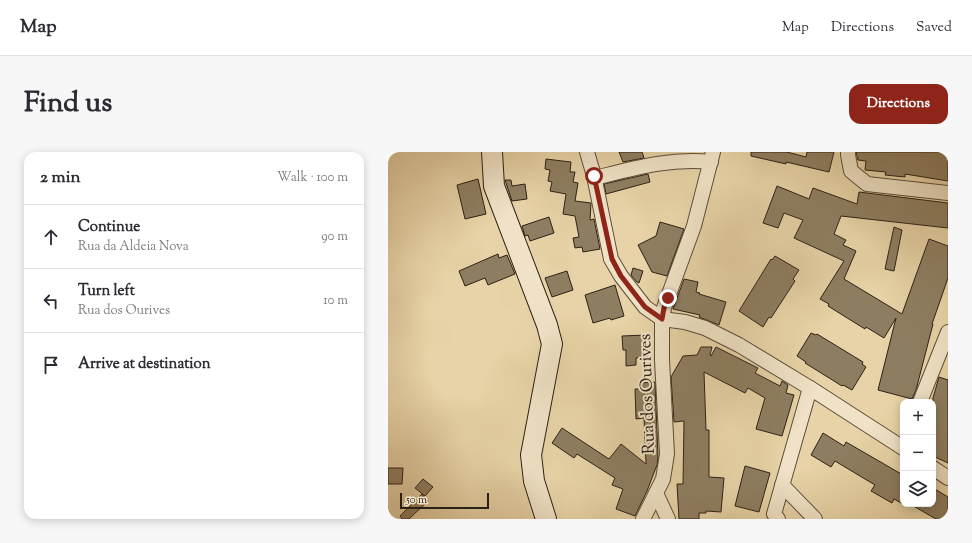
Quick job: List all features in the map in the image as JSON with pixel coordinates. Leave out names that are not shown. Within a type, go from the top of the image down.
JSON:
[{"type":"street","points":[[492,152],[494,186],[547,325],[552,344],[531,455],[534,480],[546,519]]},
{"type":"street","points":[[587,152],[595,178],[612,259],[621,276],[645,307],[662,319],[685,322],[705,328],[739,345],[900,445]]},
{"type":"street","points":[[848,152],[851,171],[867,184],[948,193]]},
{"type":"street","points":[[595,178],[658,163],[712,157]]},
{"type":"street","name":"Rua dos Ourives","points":[[643,519],[663,479],[667,454],[662,391],[662,319],[664,308],[694,226],[712,157]]},
{"type":"street","points":[[921,399],[947,339]]},
{"type":"street","points":[[778,519],[774,514],[810,388]]},
{"type":"street","points":[[936,470],[948,478]]},
{"type":"street","points":[[782,485],[815,519]]},
{"type":"street","points":[[656,493],[668,519]]},
{"type":"building","points":[[619,152],[642,152],[644,158],[623,162]]},
{"type":"building","points":[[751,152],[787,152],[806,157],[807,152],[834,152],[829,172],[751,156]]},
{"type":"building","points":[[856,152],[946,152],[946,155],[948,155],[948,181],[905,174],[905,177],[885,175],[886,172],[865,170],[866,161],[858,160]]},
{"type":"building","points":[[546,159],[571,162],[570,172],[575,172],[573,182],[578,183],[575,201],[591,203],[590,220],[594,219],[600,249],[583,252],[582,247],[575,248],[573,238],[579,237],[575,216],[563,214],[566,194],[550,191],[552,182],[548,181],[550,170],[545,169]]},
{"type":"building","points":[[648,174],[650,182],[606,194],[604,184]]},
{"type":"building","points":[[478,179],[486,214],[465,219],[457,185]]},
{"type":"building","points":[[505,180],[511,180],[512,186],[525,184],[527,199],[512,201]]},
{"type":"building","points":[[777,186],[809,199],[813,188],[857,204],[859,192],[948,203],[948,228],[841,216],[834,234],[846,240],[843,245],[856,251],[844,279],[902,314],[929,239],[948,246],[948,278],[932,324],[916,390],[912,399],[878,390],[896,318],[884,338],[866,327],[865,329],[828,306],[829,304],[820,299],[844,261],[794,238],[803,220],[784,213],[778,228],[763,223]]},
{"type":"building","points":[[549,217],[554,233],[530,241],[528,235],[525,236],[522,226]]},
{"type":"building","points":[[660,222],[684,229],[667,276],[652,272],[638,245],[656,236]]},
{"type":"building","points":[[894,227],[902,230],[894,271],[885,269]]},
{"type":"building","points":[[498,254],[499,258],[507,255],[515,274],[488,285],[485,278],[465,286],[459,271]]},
{"type":"building","points":[[775,256],[799,270],[793,279],[795,281],[771,318],[769,317],[763,327],[739,311],[771,259],[772,260]]},
{"type":"building","points":[[633,268],[643,271],[639,283],[631,275]]},
{"type":"building","points":[[567,271],[573,290],[552,297],[545,278]]},
{"type":"building","points":[[684,279],[698,282],[696,292],[700,293],[699,294],[726,302],[719,325],[699,317],[700,315],[673,309]]},
{"type":"building","points":[[615,285],[624,316],[593,323],[585,295]]},
{"type":"building","points":[[811,333],[817,334],[863,362],[862,364],[866,367],[852,390],[843,385],[842,386],[805,363],[806,362],[797,356]]},
{"type":"building","points":[[646,335],[647,358],[636,358],[636,365],[626,366],[626,350],[623,350],[622,336]]},
{"type":"building","points":[[701,347],[712,347],[711,356],[716,347],[758,368],[755,373],[780,386],[782,381],[788,385],[786,393],[794,395],[782,436],[756,429],[765,398],[748,388],[745,393],[704,372],[706,430],[709,430],[709,477],[724,478],[721,512],[706,511],[706,513],[699,513],[699,519],[679,519],[677,484],[683,484],[684,421],[674,422],[671,377],[683,356],[697,355]]},
{"type":"building","points":[[939,377],[948,380],[948,463],[936,457],[936,399],[933,398]]},
{"type":"building","points":[[655,382],[657,465],[635,516],[616,509],[623,489],[612,485],[615,478],[577,454],[574,458],[552,443],[562,428],[609,459],[621,444],[646,464],[644,418],[636,419],[635,389],[640,389],[640,383]]},
{"type":"building","points":[[823,433],[844,446],[846,442],[900,473],[900,502],[894,499],[892,503],[871,491],[875,485],[835,461],[831,467],[811,455]]},
{"type":"building","points":[[745,466],[770,473],[759,512],[735,506]]},
{"type":"building","points":[[388,468],[403,468],[402,484],[388,484]]},
{"type":"building","points":[[423,479],[433,487],[425,496],[415,488]]},
{"type":"building","points":[[936,490],[948,497],[948,514],[945,519],[936,519],[915,507],[936,507]]},
{"type":"building","points":[[422,494],[428,501],[409,519],[402,519],[400,516]]},
{"type":"route","points":[[594,176],[612,259],[621,276],[645,307],[662,319],[668,298]]}]
